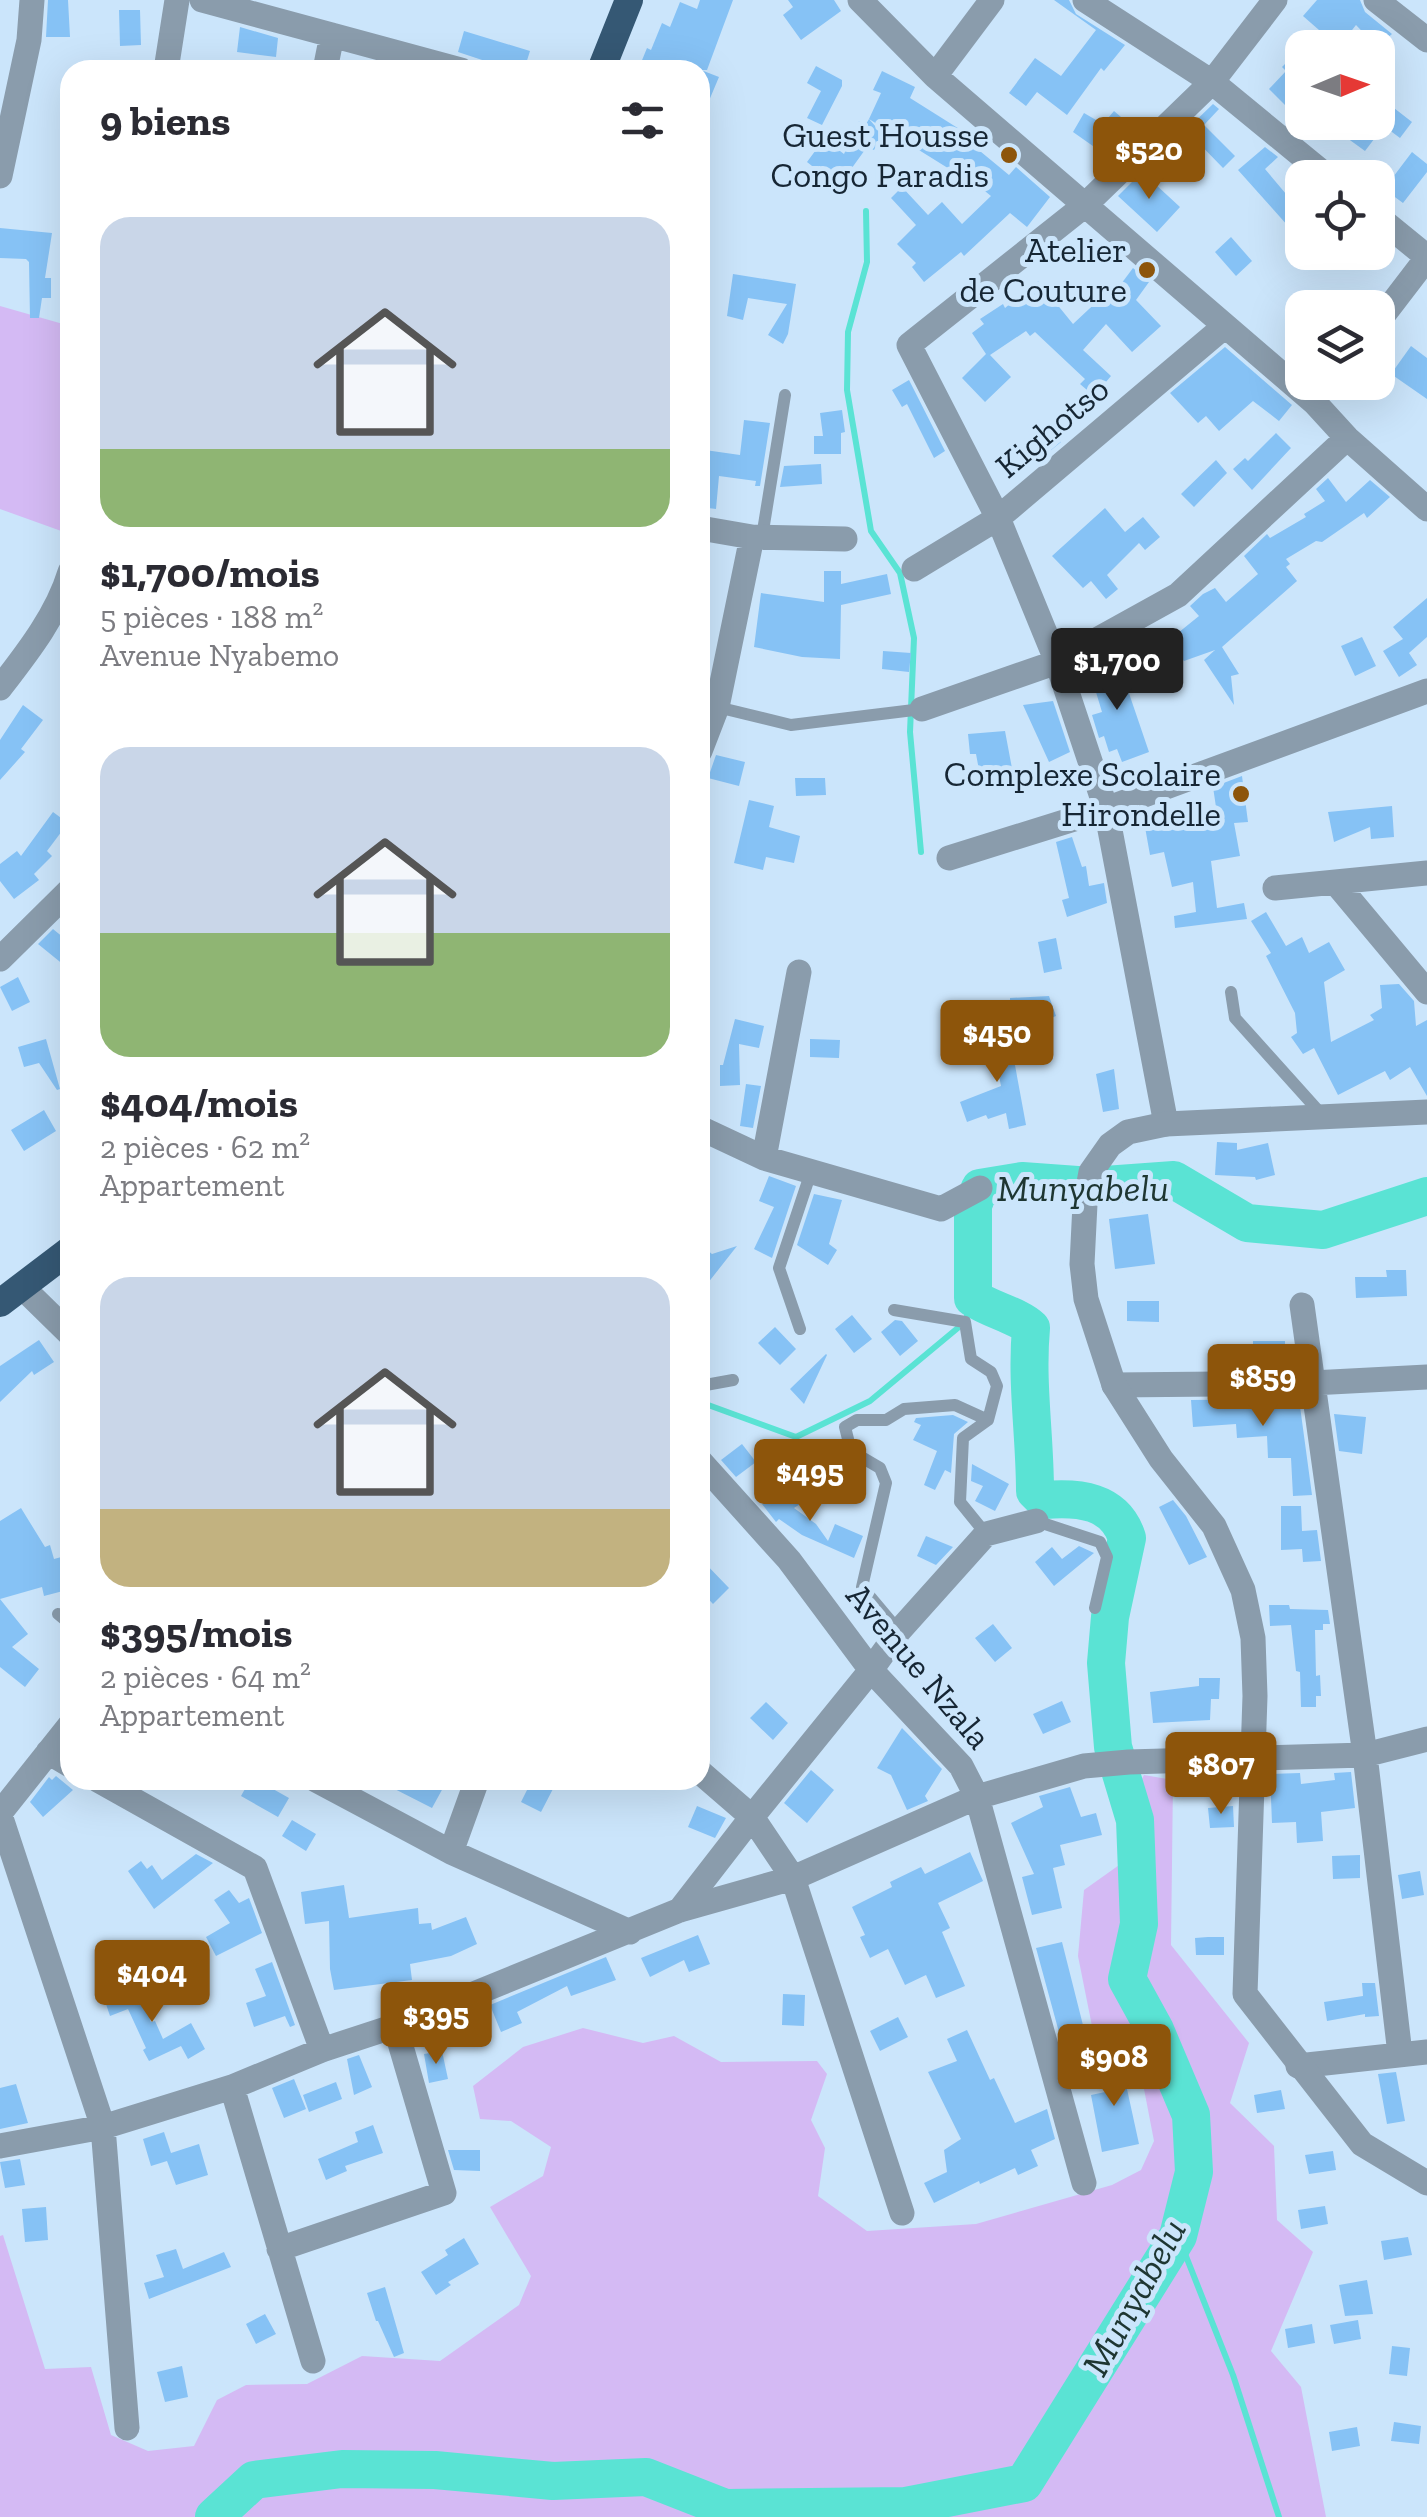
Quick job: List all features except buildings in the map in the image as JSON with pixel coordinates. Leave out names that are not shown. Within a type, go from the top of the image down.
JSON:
[{"type":"highway","points":[[606,60],[630,0]]},
{"type":"highway","points":[[11,1295],[60,1258]]},
{"type":"street","points":[[0,176],[28,40],[32,0]]},
{"type":"street","points":[[168,60],[177,0]]},
{"type":"street","points":[[202,0],[425,60]]},
{"type":"street","points":[[860,0],[935,76],[1084,206],[1225,326],[1285,367]]},
{"type":"street","points":[[935,76],[992,0]]},
{"type":"street","points":[[1085,0],[1212,82],[1307,160]]},
{"type":"street","points":[[1166,1124],[1106,809],[1057,662],[998,518],[909,344],[1084,206],[1212,82],[1275,0]]},
{"type":"street","points":[[1376,0],[1427,40]]},
{"type":"street","points":[[327,60],[332,35]]},
{"type":"street","points":[[1395,231],[1427,258],[1395,300]]},
{"type":"street","name":"Kighotso","points":[[914,569],[998,518],[1225,326]]},
{"type":"street","points":[[1327,400],[1347,438],[1425,504]]},
{"type":"street","points":[[916,711],[1057,662],[1178,595],[1347,438]]},
{"type":"street","points":[[710,530],[758,537],[845,538]]},
{"type":"street","points":[[710,725],[758,537]]},
{"type":"street","points":[[0,688],[26,655],[60,598]]},
{"type":"street","points":[[949,858],[1106,809],[1427,691]]},
{"type":"street","points":[[1276,888],[1427,873]]},
{"type":"street","points":[[1335,882],[1427,992]]},
{"type":"street","points":[[0,958],[60,900]]},
{"type":"street","points":[[764,1158],[799,972]]},
{"type":"street","points":[[1427,1112],[1166,1124],[1128,1132],[1110,1145],[1091,1172],[1082,1264],[1086,1299],[1114,1385],[1161,1459],[1214,1526],[1243,1590],[1252,1638],[1254,1757],[1245,1994],[1362,2144],[1427,2184]]},
{"type":"street","points":[[710,1133],[764,1158],[941,1209],[980,1188]]},
{"type":"street","points":[[11,1295],[60,1327]]},
{"type":"street","points":[[1302,1305],[1366,1755],[1400,2054]]},
{"type":"street","points":[[1114,1385],[1312,1383],[1427,1376]]},
{"type":"street","name":"Avenue Nzala","points":[[710,1472],[789,1560],[871,1670],[960,1766],[976,1797],[1084,2183]]},
{"type":"street","points":[[680,1910],[898,1631],[986,1534],[1036,1521]]},
{"type":"street","points":[[0,2146],[104,2126],[232,2087],[322,2050],[395,2026],[680,1910],[793,1878],[976,1797],[1084,1766],[1366,1755],[1427,1739]]},
{"type":"street","points":[[59,1758],[0,1814],[104,2126],[127,2428]]},
{"type":"street","points":[[710,1780],[752,1816],[793,1878],[902,2213]]},
{"type":"street","points":[[116,1790],[255,1868],[322,2050]]},
{"type":"street","points":[[335,1790],[451,1852],[630,1932]]},
{"type":"street","points":[[451,1852],[473,1790]]},
{"type":"street","points":[[279,2249],[444,2193],[395,2026]]},
{"type":"street","points":[[1298,2066],[1427,2052]]},
{"type":"street","points":[[232,2087],[313,2361]]},
{"type":"lane","points":[[758,537],[785,395]]},
{"type":"lane","points":[[717,707],[791,724],[916,711]]},
{"type":"lane","points":[[1231,992],[1235,1018],[1324,1117]]},
{"type":"lane","points":[[800,1329],[779,1268],[811,1172]]},
{"type":"lane","points":[[894,1310],[966,1322],[971,1359],[992,1372],[997,1386],[988,1420],[963,1438],[960,1502],[986,1534]]},
{"type":"lane","points":[[710,1384],[734,1380]]},
{"type":"lane","points":[[898,1631],[862,1587],[886,1482],[880,1468],[851,1451],[845,1426],[857,1420],[886,1420],[904,1409],[954,1405],[988,1420]]},
{"type":"lane","points":[[1036,1521],[1100,1542],[1106,1557],[1094,1608]]},
{"type":"shaded area","points":[[0,306],[60,323],[60,531],[0,509]]},
{"type":"shaded area","points":[[1144,1775],[1173,1780],[1171,1945],[1249,2043],[1230,2103],[1274,2146],[1277,2220],[1313,2252],[1271,2351],[1301,2387],[1326,2517],[0,2517],[0,2236],[3,2235],[45,2369],[91,2367],[111,2435],[148,2451],[194,2446],[217,2400],[246,2385],[307,2384],[362,2356],[440,2361],[519,2305],[531,2276],[490,2207],[543,2176],[551,2147],[511,2121],[480,2119],[473,2086],[523,2047],[583,2028],[643,2043],[674,2036],[721,2062],[817,2061],[827,2074],[811,2120],[825,2148],[818,2196],[867,2231],[976,2224],[1112,2185],[1141,2170],[1154,2141],[1139,2063],[1095,2041],[1078,1956],[1084,1890],[1122,1863],[1125,1810]]},
{"type":"waterway","points":[[866,211],[867,262],[848,332],[847,390],[871,531],[900,573],[914,638],[910,732],[921,852]]},
{"type":"waterway","name":"Munyabelu","points":[[214,2517],[254,2480],[342,2469],[435,2470],[553,2481],[646,2477],[725,2508],[906,2506],[1024,2483],[1178,2236],[1194,2172],[1191,2115],[1155,2030],[1127,1979],[1139,1924],[1135,1820],[1113,1747],[1106,1663],[1110,1617],[1127,1538],[1121,1525],[1104,1508],[1070,1499],[1044,1500],[1035,1491],[1031,1328],[973,1298],[973,1205],[980,1188],[1022,1181],[1091,1186],[1174,1180],[1247,1223],[1323,1230],[1427,1196]]},
{"type":"waterway","points":[[710,1406],[796,1437],[870,1401],[965,1322],[973,1298]]},
{"type":"waterway","points":[[1178,2236],[1233,2375],[1279,2517]]},
{"type":"place","name":"Guest Housse Congo Paradis","points":[[1009,155]]},
{"type":"place","name":"Atelier de Couture","points":[[1147,270]]},
{"type":"place","name":"Complexe Scolaire Hirondelle","points":[[1241,794]]}]
